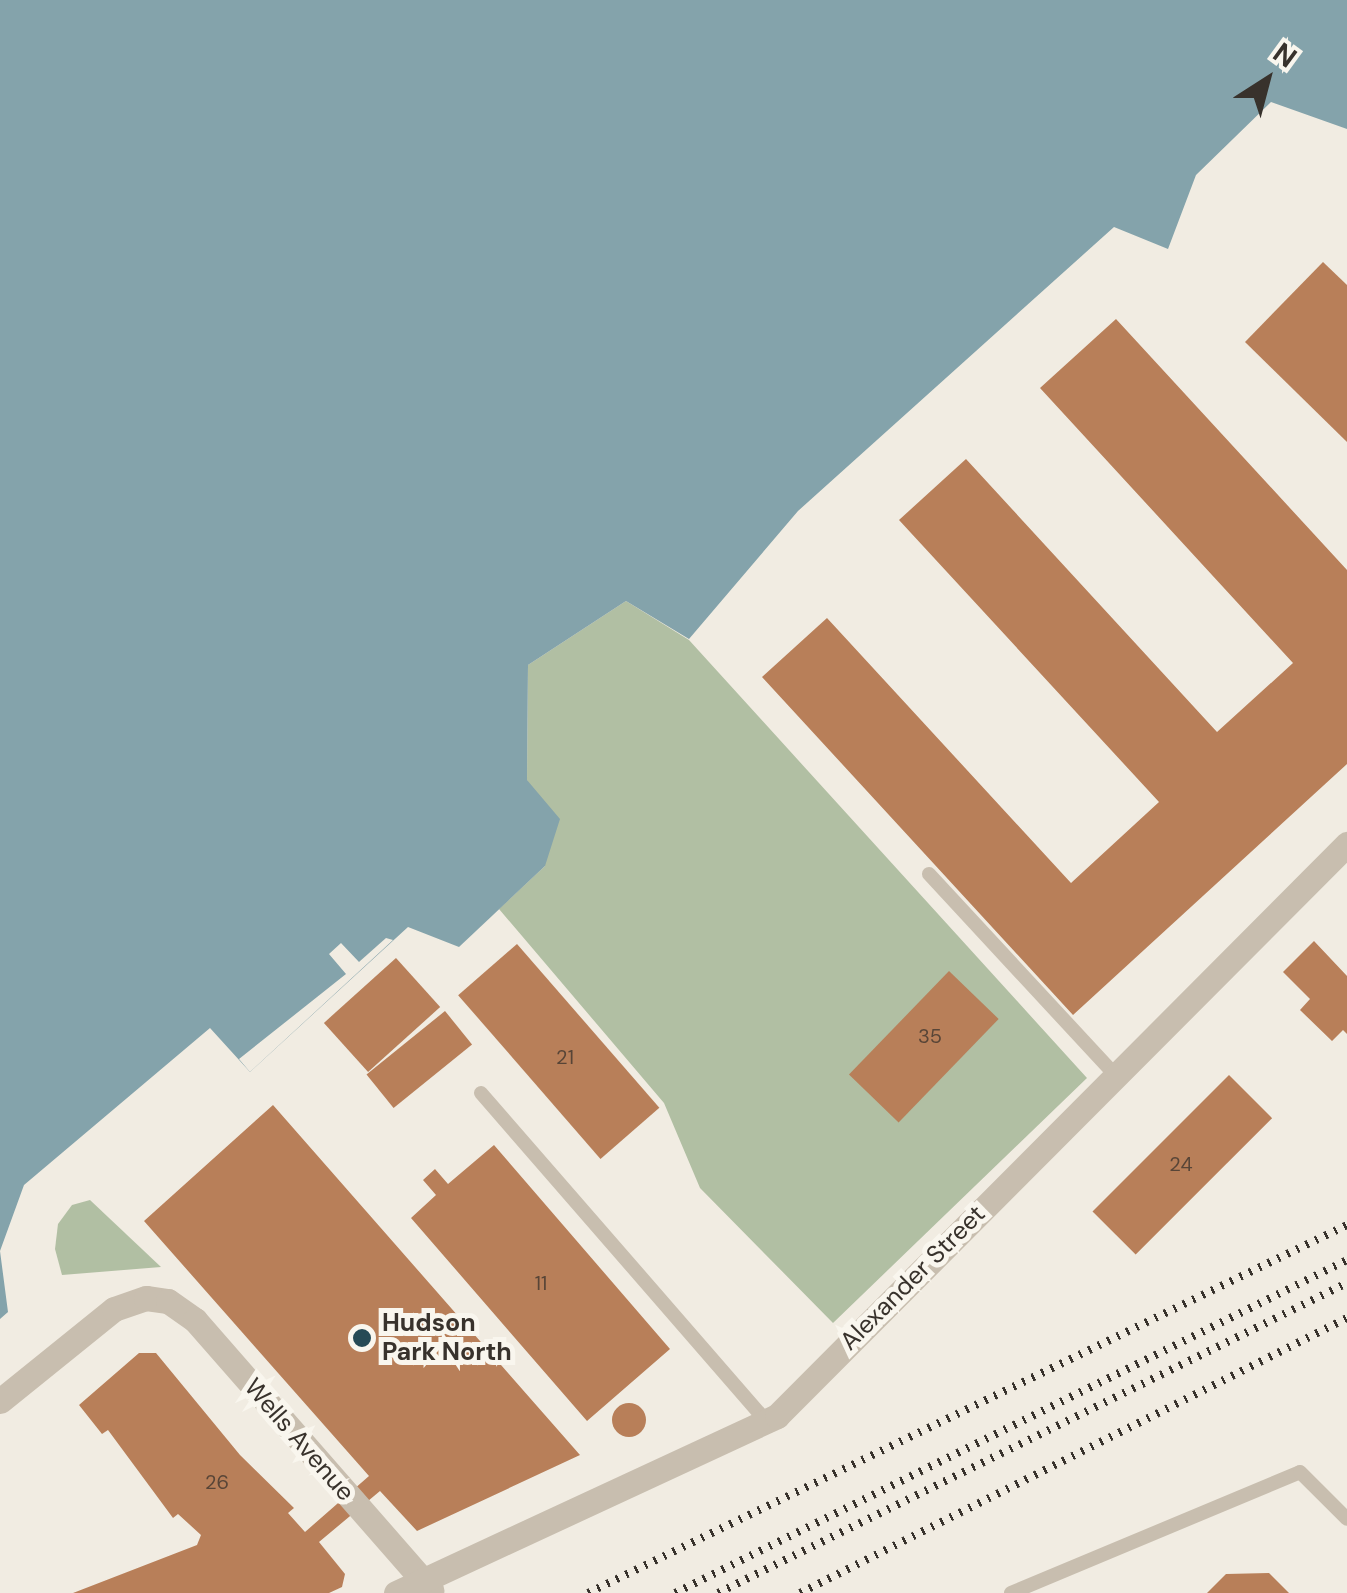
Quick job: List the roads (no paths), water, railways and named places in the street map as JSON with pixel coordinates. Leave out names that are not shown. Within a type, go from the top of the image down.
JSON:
[{"type":"street","name":"Alexander Street","points":[[396,1593],[428,1587],[766,1421],[1347,844]]},
{"type":"street","name":"Wells Avenue","points":[[0,1401],[114,1308],[157,1298],[195,1320],[428,1587]]},
{"type":"lane","points":[[930,874],[1114,1074]]},
{"type":"lane","points":[[481,1093],[766,1421]]},
{"type":"lane","points":[[1011,1593],[1300,1472],[1347,1519]]},
{"type":"water","points":[[0,0],[1347,0],[1347,129],[1271,102],[1196,175],[1168,249],[1114,227],[798,511],[689,639],[626,601],[528,665],[527,780],[560,819],[545,866],[459,947],[408,927],[250,1072],[210,1028],[24,1185],[0,1251]]},
{"type":"water","points":[[0,1251],[8,1312],[0,1319]]},
{"type":"railway","points":[[588,1593],[1347,1225]]},
{"type":"railway","points":[[675,1593],[1347,1260]]},
{"type":"railway","points":[[718,1593],[1347,1283]]},
{"type":"railway","points":[[800,1593],[1347,1318]]},
{"type":"place","name":"Hudson Park North","points":[[362,1338]]}]
